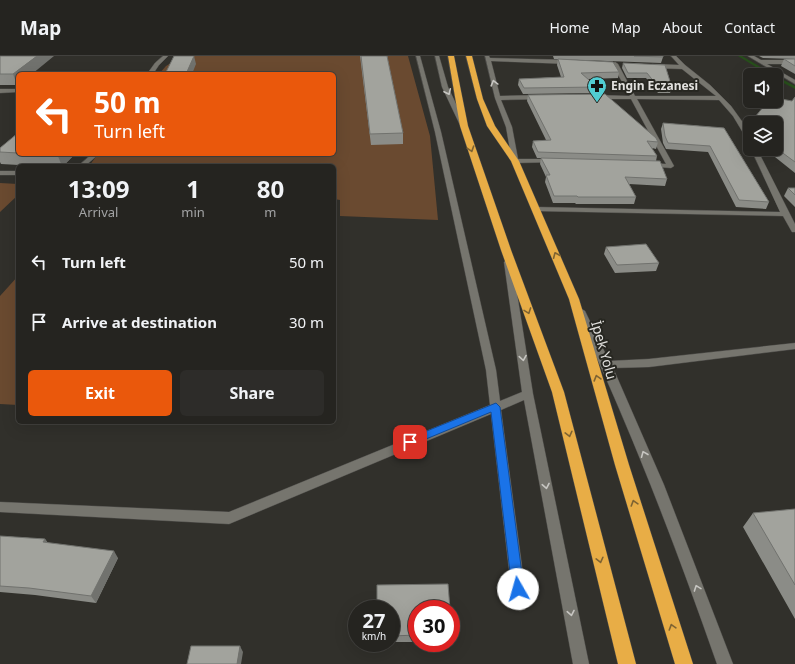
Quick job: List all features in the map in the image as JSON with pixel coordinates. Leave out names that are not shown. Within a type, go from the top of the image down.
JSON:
[{"type":"highway","points":[[451,56],[464,126],[506,250],[558,392],[627,664]]},
{"type":"highway","name":"İpek Yolu","points":[[469,56],[480,99],[491,126],[515,161],[574,299],[622,465],[684,664]]},
{"type":"street","points":[[151,72],[157,64],[166,56]]},
{"type":"street","points":[[418,56],[438,132],[489,362],[496,407],[520,604]]},
{"type":"street","points":[[437,56],[445,87],[464,126]]},
{"type":"street","points":[[673,56],[683,68],[702,81],[741,121],[743,125]]},
{"type":"street","points":[[750,56],[795,82]]},
{"type":"street","points":[[564,162],[515,161],[509,127],[498,98],[487,57],[576,62]]},
{"type":"street","points":[[760,62],[795,62]]},
{"type":"street","points":[[607,63],[623,64]]},
{"type":"street","points":[[615,64],[634,96],[671,166],[640,165]]},
{"type":"street","points":[[646,65],[683,68]]},
{"type":"street","points":[[0,91],[16,91]]},
{"type":"street","points":[[586,97],[634,96],[719,98]]},
{"type":"street","points":[[498,98],[546,97]]},
{"type":"street","points":[[84,164],[94,156]]},
{"type":"street","points":[[757,156],[785,214],[795,230]]},
{"type":"street","points":[[0,173],[16,174]]},
{"type":"street","points":[[536,208],[785,214]]},
{"type":"street","points":[[506,250],[528,394],[581,664]]},
{"type":"street","points":[[574,299],[608,365],[695,580],[725,664]]},
{"type":"street","points":[[608,365],[648,363],[795,346]]},
{"type":"street","points":[[0,508],[229,518],[528,394]]},
{"type":"shaded area","points":[[182,56],[408,56],[430,136],[438,220],[340,216],[340,200],[336,199],[336,164],[90,164],[96,156],[336,156],[336,72],[161,72],[166,66]]},
{"type":"shaded area","points":[[0,183],[16,184],[16,197],[0,212]]},
{"type":"shaded area","points":[[16,278],[16,405],[0,404],[0,296]]},
{"type":"building","points":[[0,56],[37,56],[13,74],[0,74]]},
{"type":"building","points":[[174,56],[194,56],[187,72],[166,72]]},
{"type":"building","points":[[361,56],[387,56],[403,133],[370,134]]},
{"type":"building","points":[[634,56],[663,56],[663,57]]},
{"type":"building","points":[[558,59],[613,62],[619,72],[581,73],[597,87],[524,88],[519,79],[564,77]]},
{"type":"building","points":[[784,59],[795,59],[795,66]]},
{"type":"building","points":[[623,63],[665,65],[672,88],[659,88],[647,73],[628,73]]},
{"type":"building","points":[[605,94],[656,138],[658,142],[647,141],[657,156],[538,152],[533,141],[551,140],[528,95]]},
{"type":"building","points":[[795,97],[795,162],[783,153],[783,116],[756,116],[762,108],[783,108],[783,99],[792,101]]},
{"type":"building","points":[[663,123],[724,128],[769,202],[739,200],[710,146],[668,143],[665,136]]},
{"type":"building","points":[[16,135],[16,153],[0,152],[0,148]]},
{"type":"building","points":[[541,158],[660,161],[667,179],[625,177],[636,197],[554,196],[546,175],[550,175]]},
{"type":"building","points":[[788,188],[795,188],[795,195]]},
{"type":"building","points":[[646,244],[659,263],[617,265],[606,247]]},
{"type":"building","points":[[795,509],[795,585],[753,513]]},
{"type":"building","points":[[0,536],[45,539],[43,542],[114,551],[91,596],[0,586]]},
{"type":"building","points":[[448,584],[449,600],[408,600],[408,635],[400,636],[400,600],[377,600],[377,585]]},
{"type":"building","points":[[191,646],[240,646],[237,664],[187,664]]},
{"type":"waterway","points":[[740,56],[760,68]]},
{"type":"waterway","points":[[783,81],[795,88]]},
{"type":"place","name":"Engin Eczanesi","points":[[597,103]]},
{"type":"route","points":[[410,442],[496,407],[518,589]]}]
